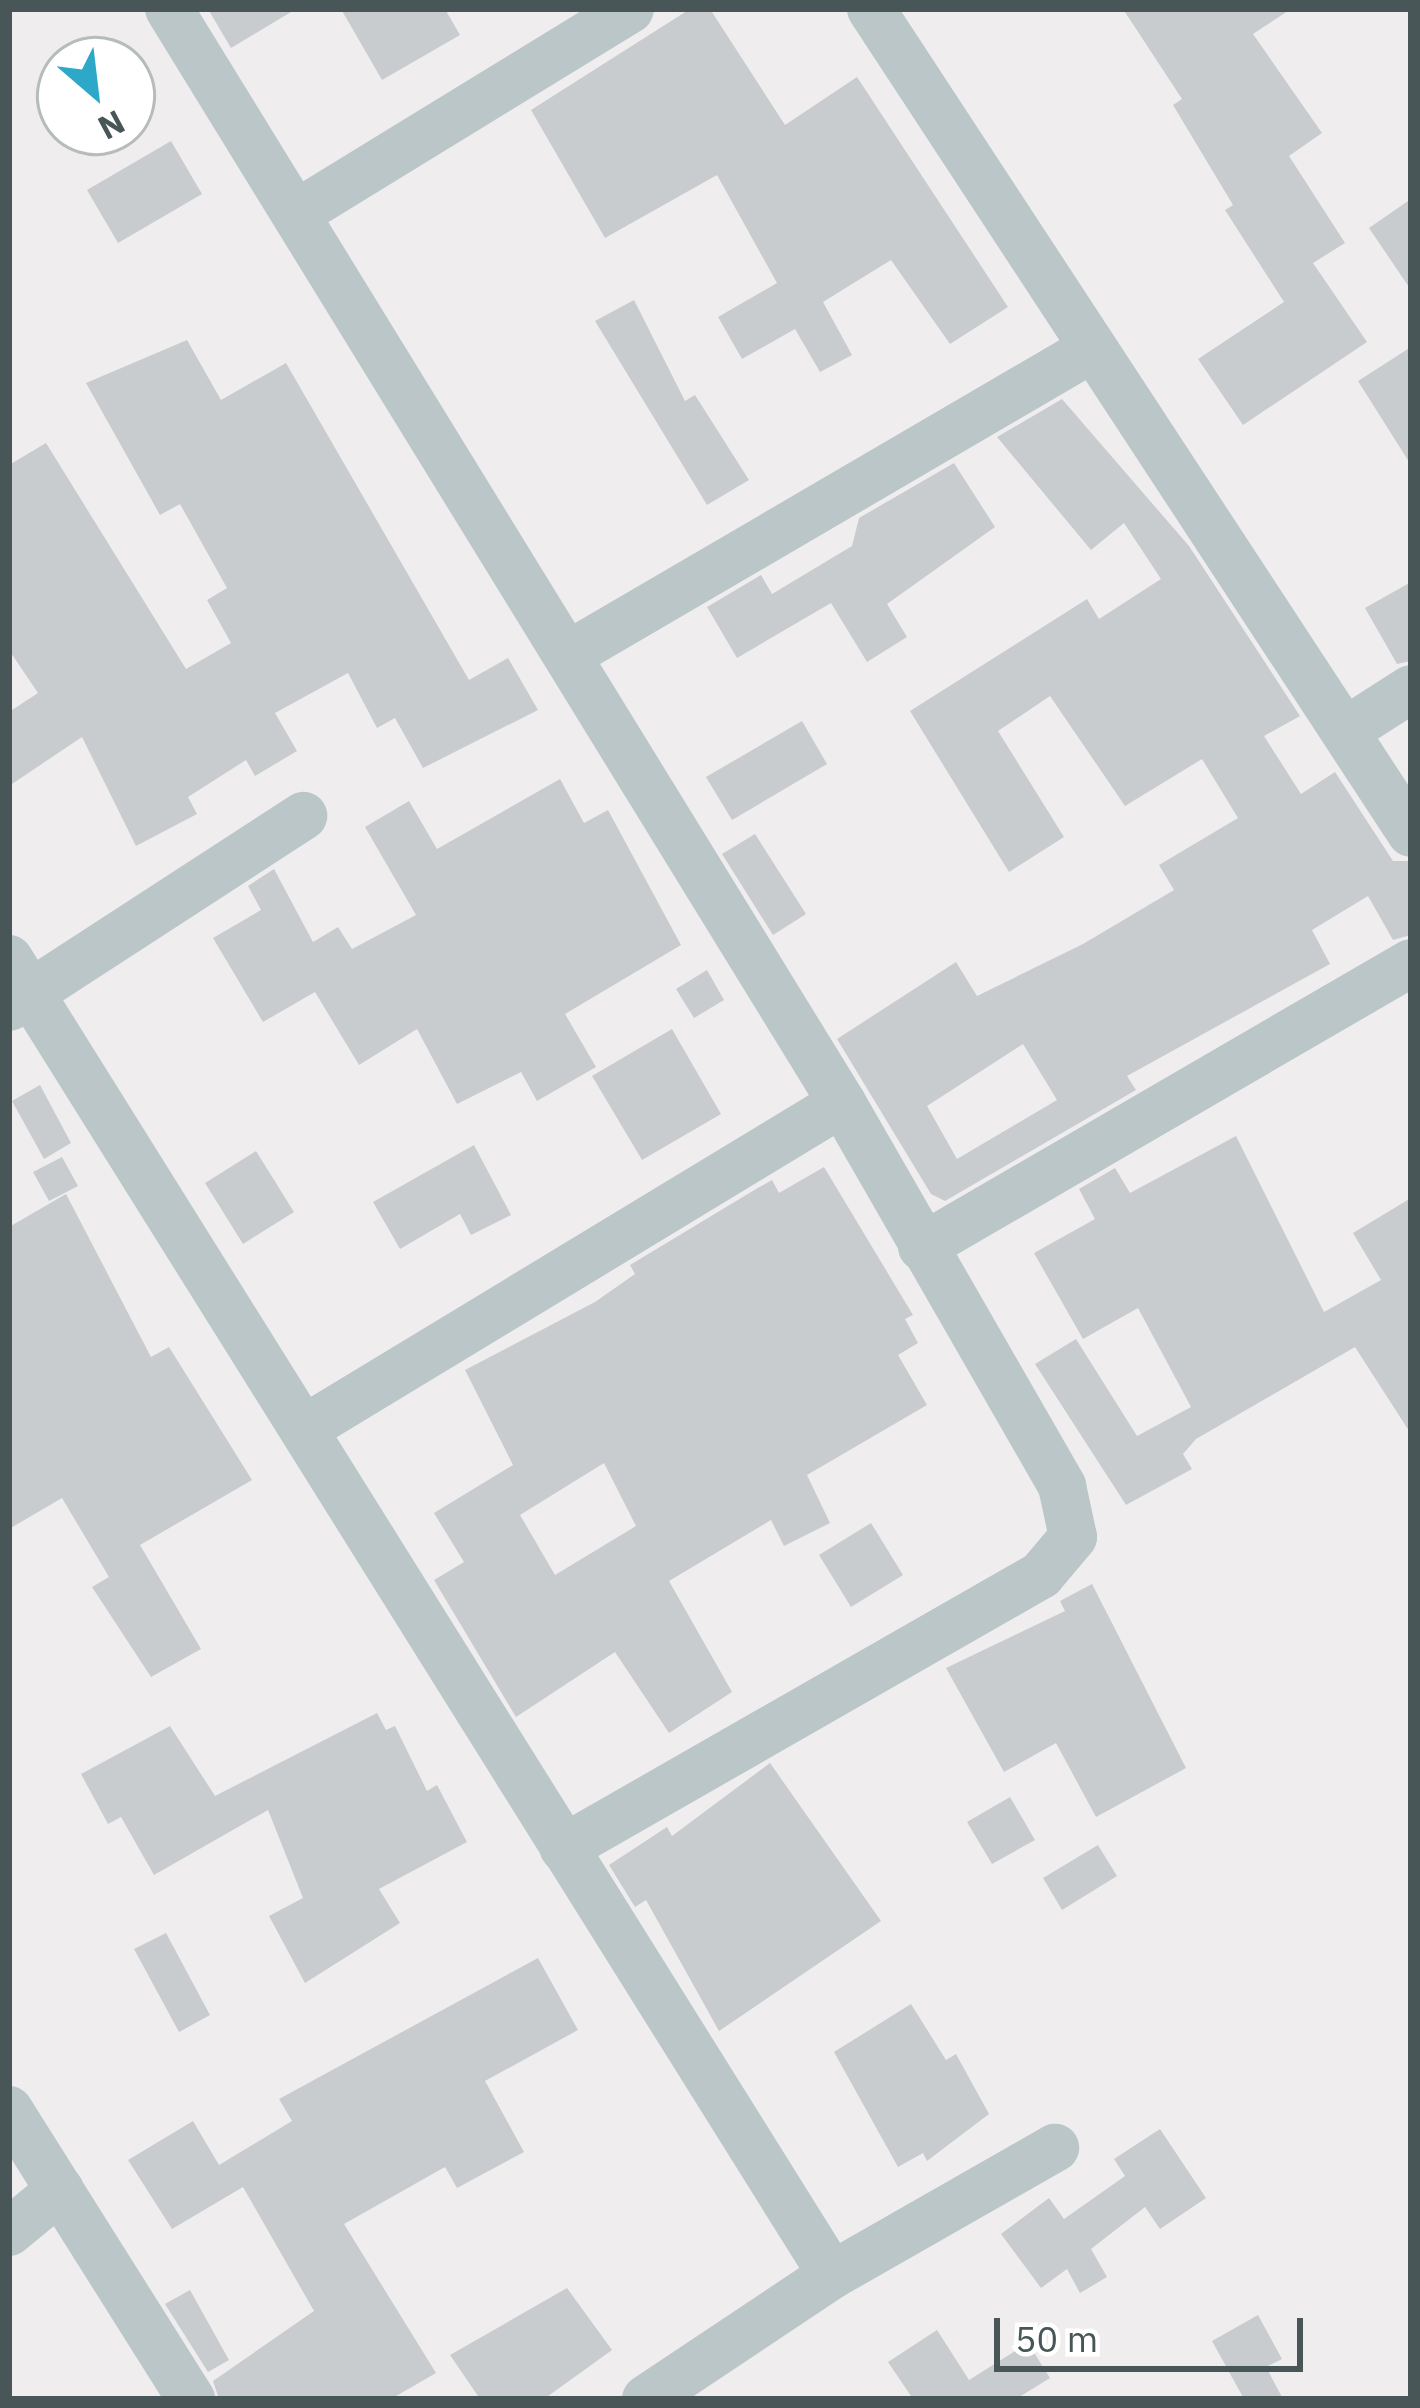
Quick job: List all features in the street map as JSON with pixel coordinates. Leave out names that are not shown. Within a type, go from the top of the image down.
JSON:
[{"type":"street","points":[[169,9],[573,652],[842,1102],[1062,1486],[1073,1537],[1041,1575],[564,1848]]},
{"type":"street","points":[[299,212],[630,9]]},
{"type":"street","points":[[872,9],[1090,350],[1411,833]]},
{"type":"street","points":[[573,652],[1090,350]]},
{"type":"street","points":[[1346,730],[1411,688]]},
{"type":"street","points":[[303,816],[16,986],[304,1429],[832,2275]]},
{"type":"street","points":[[922,1247],[1411,963]]},
{"type":"street","points":[[304,1429],[842,1102]]},
{"type":"street","points":[[9,2110],[191,2399]]},
{"type":"street","points":[[646,2399],[832,2275],[1055,2148]]},
{"type":"street","points":[[9,2232],[60,2190]]},
{"type":"building","points":[[208,9],[296,9],[231,48]]},
{"type":"building","points":[[341,9],[445,9],[460,35],[382,80]]},
{"type":"building","points":[[690,9],[710,9],[785,125],[857,77],[1008,307],[950,344],[891,260],[823,302],[852,355],[820,372],[795,329],[742,359],[718,317],[777,283],[717,175],[605,238],[531,110]]},
{"type":"building","points":[[1123,9],[1291,9],[1253,34],[1322,133],[1289,156],[1345,243],[1313,263],[1367,342],[1243,425],[1198,359],[1284,302],[1225,210],[1233,205],[1173,105],[1182,99]]},
{"type":"building","points":[[171,141],[202,194],[118,243],[87,190],[145,156],[156,156],[156,150]]},
{"type":"building","points":[[1411,199],[1411,290],[1369,228]]},
{"type":"building","points":[[634,300],[685,401],[695,395],[749,480],[707,505],[595,321]]},
{"type":"building","points":[[187,340],[221,400],[286,363],[469,680],[508,658],[538,710],[423,768],[395,718],[377,728],[348,673],[275,713],[297,751],[255,776],[246,760],[188,797],[197,814],[136,846],[82,737],[9,786],[9,712],[38,693],[9,650],[9,465],[46,443],[186,669],[231,643],[207,600],[227,588],[180,504],[160,515],[86,383]]},
{"type":"building","points":[[1411,347],[1411,465],[1358,381]]},
{"type":"building","points":[[1062,399],[1189,546],[1300,716],[1264,736],[1301,794],[1335,772],[1393,861],[1411,861],[1411,935],[1393,940],[1368,896],[1312,930],[1330,964],[1127,1076],[1136,1090],[945,1201],[931,1194],[837,1039],[956,962],[977,996],[1083,944],[1174,890],[1159,865],[1238,818],[1202,759],[1125,806],[1050,696],[998,731],[1064,837],[1009,872],[910,711],[1087,599],[1099,619],[1161,579],[1124,523],[1091,550],[997,437]],"holes":[[[1023,1044],[1057,1100],[957,1159],[927,1106]]]},
{"type":"building","points":[[954,463],[995,527],[887,604],[907,637],[867,662],[831,603],[737,658],[707,607],[761,575],[772,594],[852,546],[859,518]]},
{"type":"building","points":[[1411,582],[1411,661],[1397,664],[1365,608]]},
{"type":"building","points":[[802,721],[827,764],[732,820],[706,777]]},
{"type":"building","points":[[560,779],[584,823],[608,810],[681,945],[565,1014],[596,1067],[537,1101],[521,1072],[457,1104],[417,1029],[359,1065],[315,992],[263,1022],[213,938],[261,910],[248,886],[274,869],[313,942],[338,927],[352,949],[416,915],[365,827],[409,801],[437,849]]},
{"type":"building","points":[[755,834],[806,914],[773,935],[722,854]]},
{"type":"building","points":[[707,970],[724,1000],[694,1018],[676,989]]},
{"type":"building","points":[[672,1029],[721,1114],[642,1160],[592,1076]]},
{"type":"building","points":[[40,1085],[71,1143],[44,1159],[12,1101]]},
{"type":"building","points":[[1236,1136],[1324,1312],[1381,1280],[1353,1233],[1411,1198],[1411,1434],[1355,1347],[1196,1439],[1183,1454],[1192,1469],[1126,1505],[1035,1364],[1076,1339],[1137,1436],[1191,1407],[1138,1308],[1083,1339],[1034,1253],[1095,1219],[1079,1189],[1115,1168],[1130,1193]]},
{"type":"building","points":[[474,1145],[511,1215],[471,1235],[460,1214],[400,1249],[373,1202]]},
{"type":"building","points":[[256,1151],[294,1212],[243,1244],[205,1183]]},
{"type":"building","points":[[62,1157],[78,1186],[49,1201],[33,1172]]},
{"type":"building","points":[[824,1167],[913,1315],[905,1319],[918,1343],[898,1355],[927,1405],[807,1475],[830,1523],[784,1546],[771,1520],[669,1581],[732,1692],[669,1733],[615,1652],[516,1717],[434,1580],[464,1562],[434,1513],[513,1465],[465,1370],[595,1302],[635,1274],[630,1265],[756,1189],[772,1180],[779,1193]],"holes":[[[604,1463],[636,1526],[555,1575],[520,1515]]]},
{"type":"building","points":[[66,1194],[151,1357],[169,1347],[252,1480],[140,1545],[201,1649],[151,1677],[92,1587],[109,1577],[62,1498],[9,1529],[9,1227]]},
{"type":"building","points":[[871,1523],[903,1575],[851,1607],[819,1555]]},
{"type":"building","points":[[1092,1584],[1186,1768],[1096,1817],[1056,1743],[1004,1772],[946,1668],[1065,1611],[1060,1601]]},
{"type":"building","points":[[377,1713],[386,1730],[395,1726],[427,1791],[437,1785],[467,1842],[379,1889],[400,1923],[305,1983],[269,1916],[303,1898],[268,1810],[154,1875],[121,1817],[108,1824],[81,1774],[170,1726],[215,1796]]},
{"type":"building","points":[[770,1763],[881,1921],[719,2031],[646,1900],[635,1907],[609,1865],[667,1827],[672,1836]]},
{"type":"building","points":[[1010,1797],[1035,1840],[992,1864],[967,1822]]},
{"type":"building","points":[[1098,1845],[1117,1876],[1062,1910],[1043,1878]]},
{"type":"building","points":[[166,1933],[210,2015],[179,2032],[134,1949]]},
{"type":"building","points":[[538,1958],[578,2030],[485,2081],[524,2152],[457,2188],[445,2167],[344,2224],[436,2373],[391,2399],[219,2399],[213,2381],[314,2311],[243,2187],[172,2229],[128,2160],[193,2121],[219,2165],[292,2121],[279,2099]]},
{"type":"building","points":[[911,2004],[946,2060],[956,2054],[989,2114],[927,2161],[923,2153],[898,2167],[834,2052]]},
{"type":"building","points":[[1160,2129],[1206,2198],[1160,2229],[1145,2207],[1091,2249],[1107,2277],[1080,2293],[1067,2269],[1041,2288],[1001,2234],[1049,2198],[1064,2219],[1125,2176],[1114,2159]]},
{"type":"building","points":[[567,2288],[612,2350],[544,2399],[480,2399],[450,2355]]},
{"type":"building","points":[[190,2290],[229,2360],[208,2372],[165,2304]]},
{"type":"building","points":[[1258,2315],[1282,2359],[1266,2367],[1283,2399],[1244,2399],[1212,2341]]},
{"type":"building","points":[[937,2330],[969,2380],[1028,2343],[1050,2378],[1016,2399],[913,2399],[888,2362]]}]
